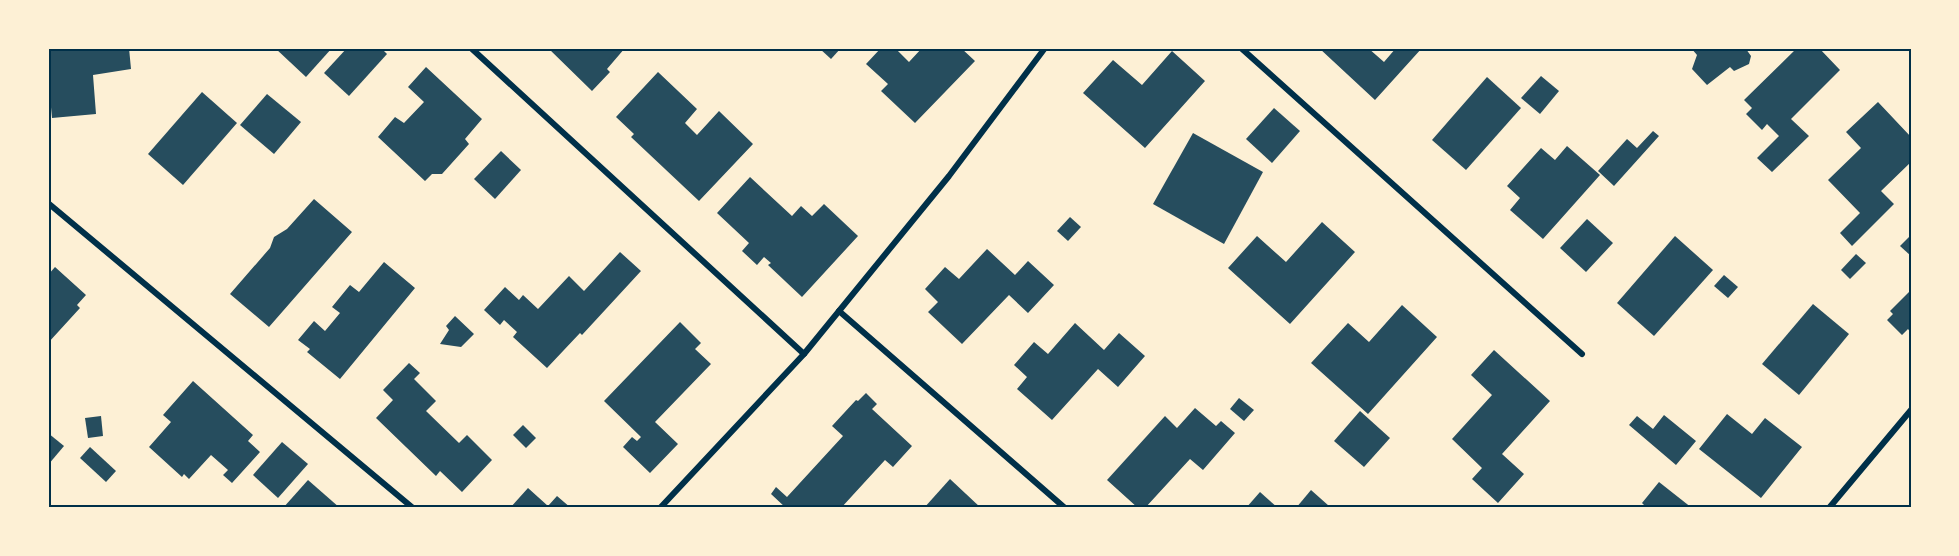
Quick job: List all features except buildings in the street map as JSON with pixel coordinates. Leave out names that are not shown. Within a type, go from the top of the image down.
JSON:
[{"type":"street","points":[[471,48],[804,354]]},
{"type":"street","points":[[660,508],[804,354],[949,176],[1045,48]]},
{"type":"street","points":[[1241,48],[1582,354]]},
{"type":"street","points":[[48,203],[413,508]]},
{"type":"street","points":[[839,311],[1065,508]]},
{"type":"street","points":[[1829,508],[1911,410]]},
{"type":"street","points":[[401,508],[406,501]]}]
